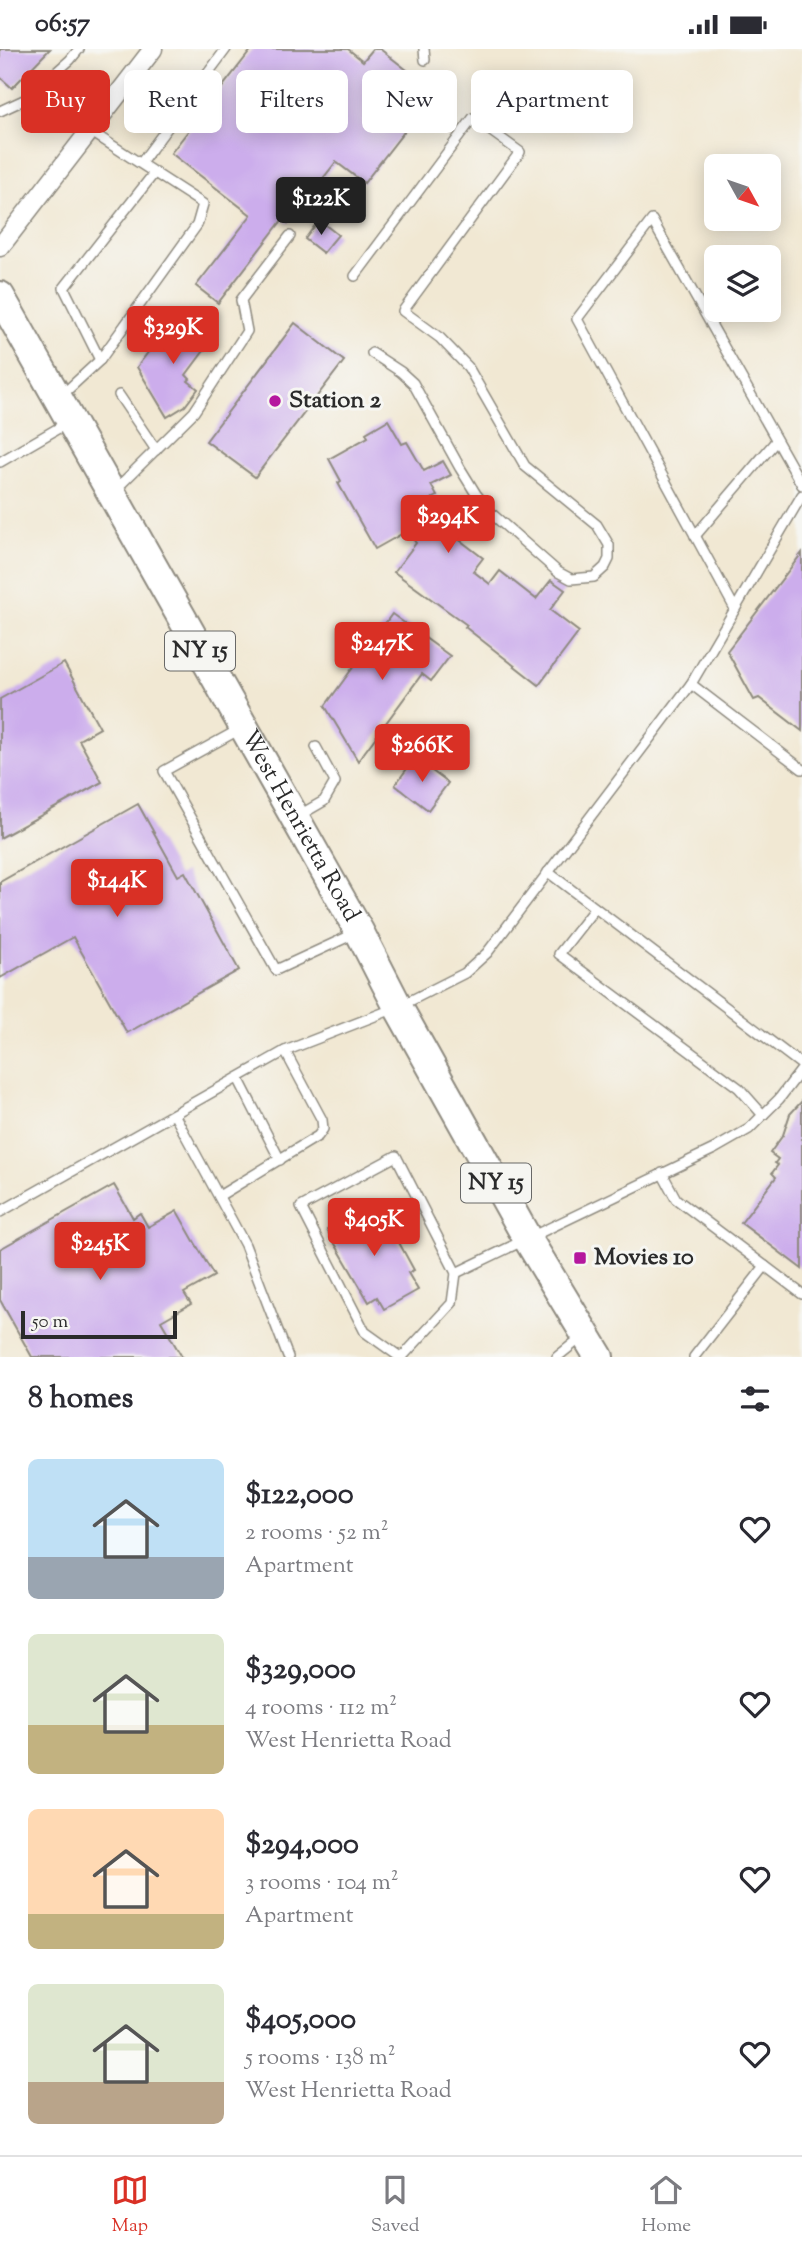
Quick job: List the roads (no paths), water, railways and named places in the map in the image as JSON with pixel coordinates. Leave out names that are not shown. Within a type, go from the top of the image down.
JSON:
[{"type":"main road","name":"West Henrietta Road","points":[[0,296],[359,931],[398,1007],[527,1238],[593,1345]]},
{"type":"street","points":[[110,105],[153,49]]},
{"type":"street","points":[[0,247],[88,133]]},
{"type":"lane","points":[[0,111],[26,99],[79,49]]},
{"type":"lane","points":[[141,163],[226,49]]},
{"type":"lane","points":[[424,49],[425,60]]},
{"type":"lane","points":[[355,277],[473,118],[520,152],[403,311],[440,338],[468,366],[525,467],[597,525],[609,545],[609,559],[605,567],[594,577],[570,579],[508,529],[476,494],[413,383],[372,353]]},
{"type":"lane","points":[[0,462],[64,410],[197,225],[203,204],[93,133]]},
{"type":"lane","points":[[100,361],[64,288],[155,172]]},
{"type":"lane","points":[[734,607],[577,319],[652,220],[802,485]]},
{"type":"lane","points":[[111,494],[194,412],[247,331],[241,300],[290,236]]},
{"type":"lane","points":[[119,395],[156,450]]},
{"type":"lane","points":[[695,536],[776,441]]},
{"type":"lane","points":[[0,1212],[285,1051],[398,1007],[465,973],[487,953],[691,684],[802,495]]},
{"type":"lane","points":[[691,684],[802,769]]},
{"type":"lane","points":[[244,727],[164,771],[276,970],[359,931]]},
{"type":"lane","points":[[295,818],[324,801],[335,782],[316,747]]},
{"type":"lane","points":[[456,1273],[748,1129],[779,1099],[802,1067],[548,872]]},
{"type":"lane","points":[[595,908],[559,954],[739,1088],[763,1115]]},
{"type":"lane","points":[[219,1196],[318,1136],[323,1129],[322,1120],[285,1051]]},
{"type":"lane","points":[[238,1078],[280,1160]]},
{"type":"lane","points":[[174,1114],[245,1245],[288,1357]]},
{"type":"lane","points":[[396,1156],[456,1273],[452,1303],[401,1357],[365,1332],[301,1207],[396,1156]]},
{"type":"lane","points":[[662,1173],[676,1199],[802,1294]]},
{"type":"lane","points":[[694,1357],[765,1266]]},
{"type":"lane","points":[[557,1357],[593,1345]]},
{"type":"place","name":"Station 2","points":[[275,401]]},
{"type":"place","name":"Movies 10","points":[[580,1258]]}]
